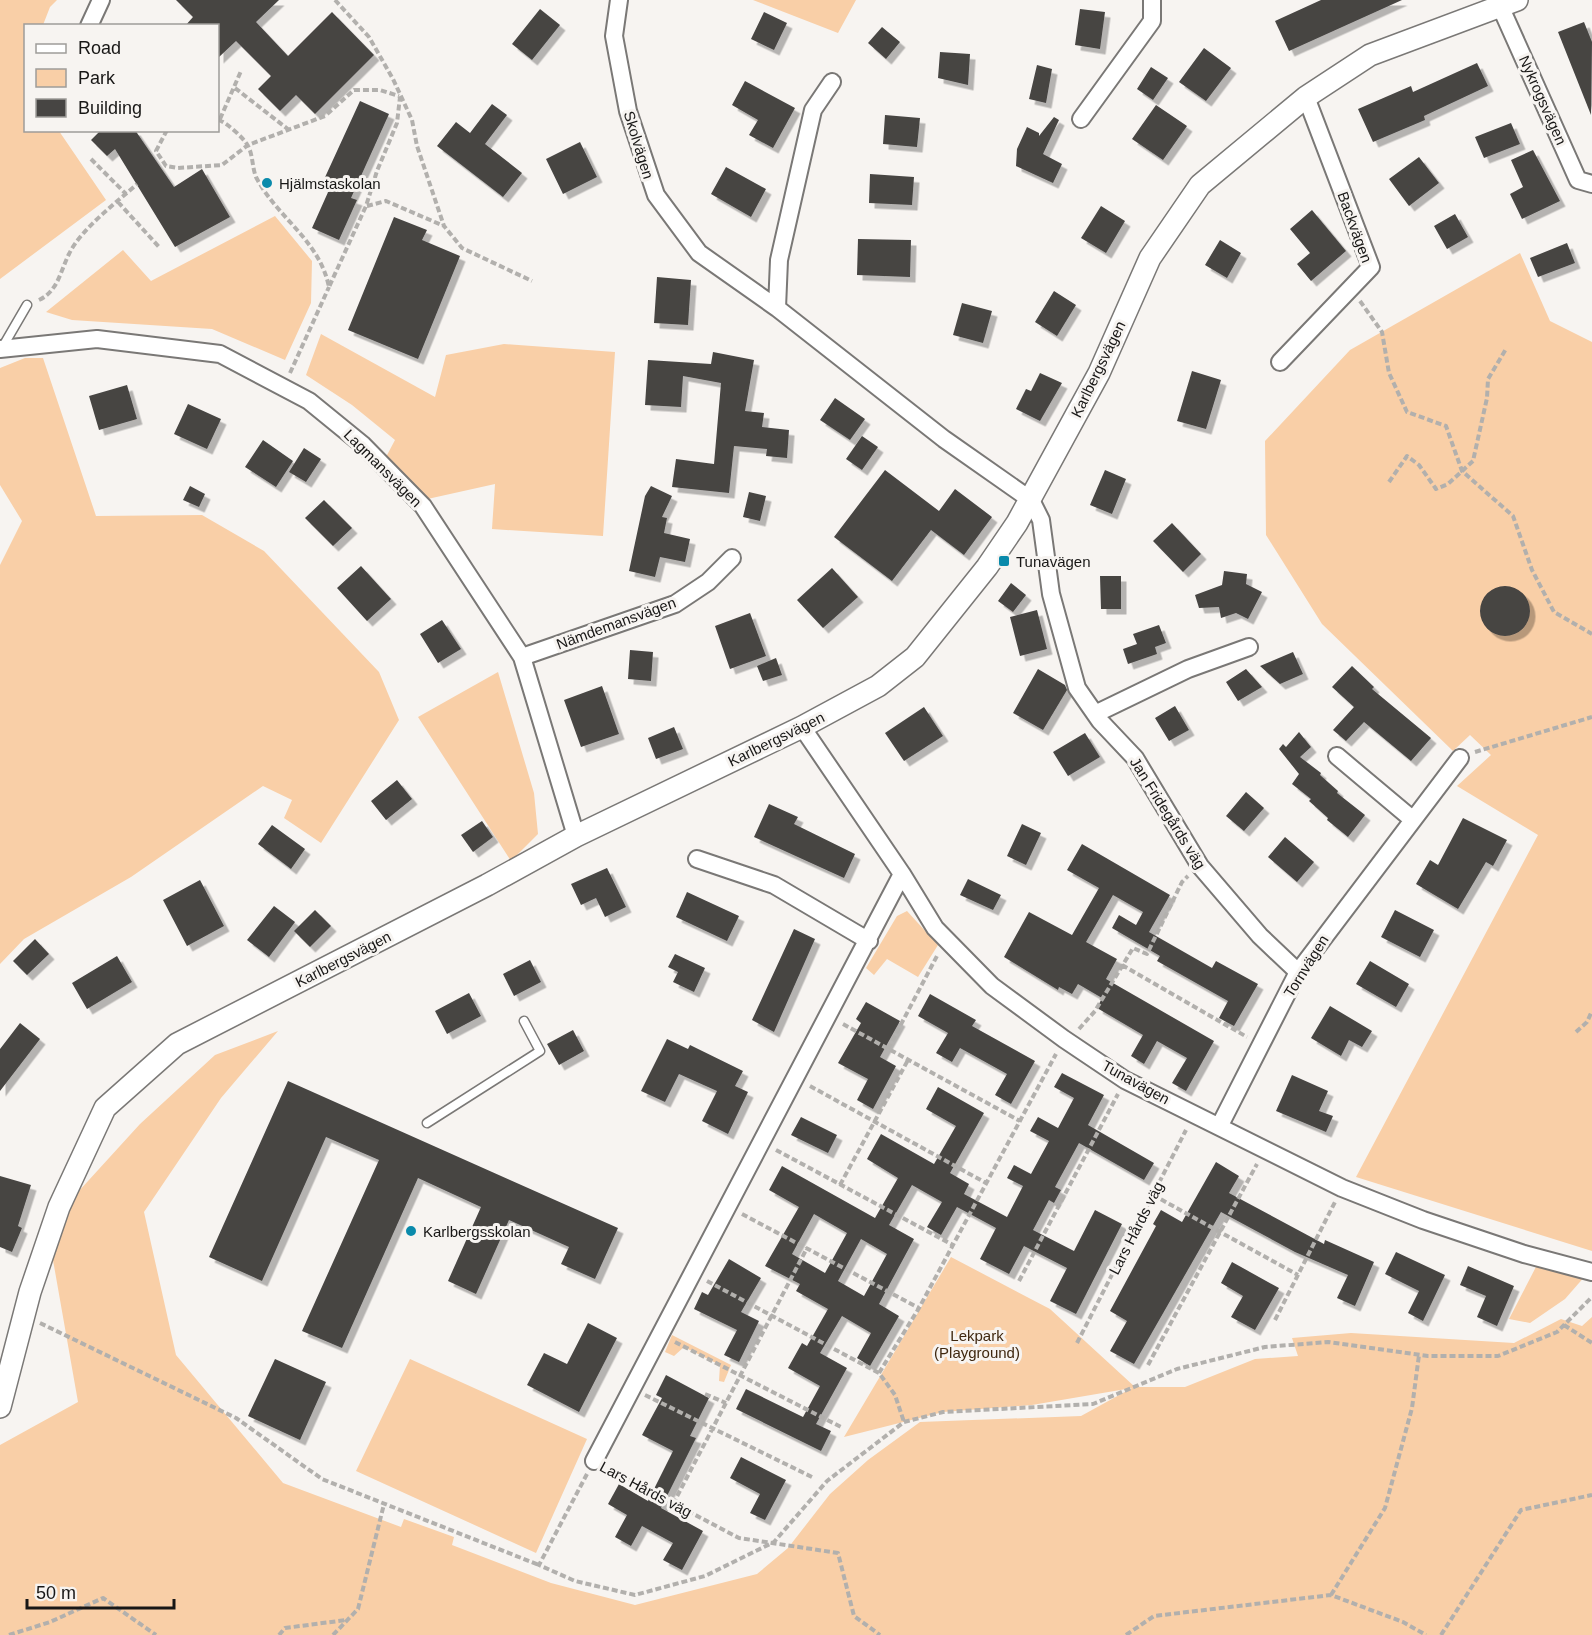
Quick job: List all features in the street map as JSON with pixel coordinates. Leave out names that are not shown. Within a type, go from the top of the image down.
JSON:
[{"type":"street","points":[[90,24],[101,0]]},
{"type":"street","name":"Skolvägen","points":[[619,0],[614,36],[626,100],[656,195],[699,253],[777,308],[944,439],[1030,501]]},
{"type":"street","points":[[1081,119],[1152,21],[1152,0]]},
{"type":"street","name":"Karlbergsvägen","points":[[0,1407],[30,1292],[59,1207],[105,1108],[177,1044],[576,836],[802,727],[878,686],[915,657],[987,567],[1030,501],[1099,373],[1156,248],[1200,185],[1306,97],[1370,55],[1509,4]]},
{"type":"street","name":"Nykrogsvägen","points":[[1509,4],[1578,180],[1592,184]]},
{"type":"street","points":[[777,308],[779,261],[813,110],[832,82]]},
{"type":"street","name":"Backvägen","points":[[1280,362],[1371,267],[1306,97]]},
{"type":"street","name":"Lagmansvägen","points":[[1,349],[97,339],[220,354],[309,401],[363,445],[423,506],[522,657],[576,836]]},
{"type":"street","name":"Jan Fridegårds väg","points":[[1030,501],[1041,520],[1051,594],[1077,688],[1095,714],[1135,758],[1200,866],[1260,936],[1298,972]]},
{"type":"street","name":"Nämdemansvägen","points":[[522,657],[675,604],[708,582],[732,558]]},
{"type":"street","points":[[1095,714],[1188,669],[1249,647]]},
{"type":"street","name":"Tunavägen","points":[[802,727],[903,874],[935,928],[992,986],[1064,1039],[1125,1080],[1220,1125],[1342,1188],[1423,1220],[1524,1254],[1592,1272]]},
{"type":"street","points":[[1337,756],[1412,819]]},
{"type":"street","name":"Tornvägen","points":[[1220,1125],[1298,972],[1460,758]]},
{"type":"street","points":[[697,859],[774,885],[868,941]]},
{"type":"street","name":"Lars Hårds väg","points":[[594,1461],[903,874]]},
{"type":"lane","points":[[1,349],[27,305]]},
{"type":"lane","points":[[427,1123],[540,1051],[524,1021]]},
{"type":"path","points":[[335,0],[369,37],[412,120],[417,146],[444,226],[462,248],[532,281]]},
{"type":"path","points":[[241,71],[219,119],[248,145],[256,176],[280,212],[307,238],[326,274],[329,287]]},
{"type":"path","points":[[235,88],[289,130]]},
{"type":"path","points":[[161,168],[222,165],[248,145],[325,116],[354,90],[380,90],[400,97]]},
{"type":"path","points":[[282,387],[366,206],[376,171],[397,123],[400,97]]},
{"type":"path","points":[[165,132],[156,151],[166,166]]},
{"type":"path","points":[[91,159],[126,194]]},
{"type":"path","points":[[27,305],[47,296],[59,280],[69,253],[88,227],[137,184]]},
{"type":"path","points":[[366,206],[386,201],[444,226]]},
{"type":"path","points":[[118,202],[160,248]]},
{"type":"path","points":[[1351,288],[1382,332],[1389,373],[1407,412],[1446,426],[1462,471],[1513,516],[1532,570],[1554,612],[1592,634]]},
{"type":"path","points":[[1389,482],[1407,456],[1419,465],[1436,489],[1448,484],[1473,461],[1487,398],[1488,379],[1506,349]]},
{"type":"path","points":[[1460,758],[1592,717]]},
{"type":"path","points":[[879,1373],[919,1308],[1064,1039],[1083,1026],[1095,1011],[1133,948],[1148,954],[1182,882],[1200,866]]},
{"type":"path","points":[[888,1049],[946,939]]},
{"type":"path","points":[[1122,965],[1261,1045]]},
{"type":"path","points":[[1576,1032],[1587,1022],[1592,1011]]},
{"type":"path","points":[[829,1016],[1020,1121]]},
{"type":"path","points":[[840,1185],[908,1060]]},
{"type":"path","points":[[796,1079],[986,1183]]},
{"type":"path","points":[[1019,1281],[1125,1080]]},
{"type":"path","name":"Lars Hårds väg","points":[[1077,1343],[1194,1113]]},
{"type":"path","points":[[762,1143],[953,1245]]},
{"type":"path","points":[[1148,1365],[1265,1150]]},
{"type":"path","points":[[1275,1320],[1342,1188]]},
{"type":"path","points":[[1153,1195],[1298,1275]]},
{"type":"path","points":[[728,1207],[919,1308]]},
{"type":"path","points":[[674,1504],[807,1248]]},
{"type":"path","points":[[693,1273],[879,1373],[895,1395],[904,1422]]},
{"type":"path","points":[[25,1316],[236,1418],[322,1479],[575,1581],[635,1595],[705,1576],[774,1542],[826,1481],[904,1422],[944,1412],[1092,1404],[1177,1369],[1265,1347],[1328,1342],[1419,1355],[1498,1356],[1557,1332],[1592,1297]]},
{"type":"path","points":[[1564,1325],[1592,1343]]},
{"type":"path","points":[[660,1335],[843,1428]]},
{"type":"path","points":[[1330,1595],[1385,1508],[1412,1408],[1419,1355]]},
{"type":"path","points":[[632,1389],[812,1477]]},
{"type":"path","points":[[705,1394],[726,1403]]},
{"type":"path","points":[[539,1565],[594,1461]]},
{"type":"path","name":"Lars Hårds väg","points":[[594,1461],[739,1538],[774,1542]]},
{"type":"path","points":[[1441,1635],[1521,1510],[1592,1495]]},
{"type":"path","points":[[333,1635],[358,1609],[384,1504]]},
{"type":"path","points":[[774,1542],[838,1552],[854,1616],[880,1635]]},
{"type":"path","points":[[1125,1635],[1154,1616],[1330,1595],[1389,1616],[1426,1635]]},
{"type":"path","points":[[9,1635],[50,1622],[103,1598],[156,1635]]},
{"type":"path","points":[[279,1635],[285,1628],[347,1620]]},
{"type":"green space","points":[[0,0],[57,0],[50,7],[43,24],[24,24],[24,132],[60,132],[106,200],[0,279]]},
{"type":"green space","points":[[753,0],[856,0],[838,33]]},
{"type":"green space","points":[[275,216],[312,261],[311,303],[285,360],[212,329],[72,320],[46,312],[123,250],[151,281]]},
{"type":"green space","points":[[1520,253],[1550,321],[1592,342],[1592,1251],[1356,1177],[1538,835],[1457,786],[1491,755],[1470,735],[1453,751],[1322,624],[1266,535],[1265,441],[1350,350]]},
{"type":"green space","points":[[321,334],[435,397],[446,355],[504,344],[615,352],[603,536],[492,529],[495,484],[423,500],[386,457],[395,440],[352,405],[306,375]]},
{"type":"green space","points":[[25,358],[43,358],[96,516],[202,515],[264,551],[379,672],[399,720],[321,843],[284,818],[292,800],[263,786],[131,877],[24,939],[0,964],[0,565],[22,521],[0,485],[0,368]]},
{"type":"green space","points":[[498,672],[534,793],[538,834],[511,861],[418,717]]},
{"type":"green space","points":[[907,911],[938,945],[918,977],[887,959],[874,975],[866,968],[897,916]]},
{"type":"green space","name":"Lekpark (Playground)","points":[[278,1031],[221,1098],[144,1212],[176,1355],[283,1483],[401,1527],[404,1519],[454,1537],[452,1545],[551,1583],[635,1605],[757,1574],[788,1548],[830,1494],[868,1460],[920,1422],[1081,1416],[1132,1388],[1032,1405],[943,1412],[844,1437],[951,1257],[1050,1309],[1135,1387],[1185,1387],[1255,1359],[1298,1356],[1292,1338],[1351,1333],[1514,1343],[1561,1319],[1582,1326],[1592,1317],[1592,1635],[0,1635],[0,1445],[78,1402],[47,1226],[140,1124],[215,1055]]},
{"type":"green space","points":[[1538,1263],[1586,1275],[1565,1299],[1530,1323],[1509,1319]]},
{"type":"green space","points":[[672,1335],[731,1365],[724,1382],[719,1381],[720,1365],[684,1347],[674,1356],[665,1352]]},
{"type":"green space","points":[[410,1359],[587,1439],[536,1553],[356,1471]]},
{"type":"building","points":[[176,0],[279,0],[256,22],[288,56],[332,12],[374,55],[315,114],[296,95],[280,111],[258,89],[271,76],[236,41],[219,57],[219,24],[187,24],[193,17]]},
{"type":"building","points":[[1321,0],[1402,0],[1289,51],[1275,21]]},
{"type":"building","points":[[540,9],[560,25],[532,60],[512,44]]},
{"type":"building","points":[[1080,9],[1105,12],[1100,49],[1075,45]]},
{"type":"building","points":[[764,12],[787,23],[774,50],[751,39]]},
{"type":"building","points":[[1584,22],[1592,42],[1591,115],[1558,32]]},
{"type":"building","points":[[882,27],[900,42],[886,59],[868,43]]},
{"type":"building","points":[[1204,48],[1231,68],[1206,101],[1179,82]]},
{"type":"building","points":[[940,52],[970,54],[968,85],[938,78]]},
{"type":"building","points":[[1477,63],[1488,86],[1424,116],[1425,120],[1373,142],[1358,109],[1411,86],[1413,92]]},
{"type":"building","points":[[1037,65],[1052,69],[1046,103],[1029,99]]},
{"type":"building","points":[[1151,67],[1168,78],[1153,100],[1137,89]]},
{"type":"building","points":[[745,81],[795,108],[773,148],[749,135],[758,120],[732,105]]},
{"type":"building","name":"Hjälmstaskolan","points":[[360,101],[389,114],[351,198],[357,200],[339,240],[312,228],[329,190],[321,186]]},
{"type":"building","points":[[492,104],[507,115],[485,144],[522,173],[503,197],[437,146],[456,122],[470,133]]},
{"type":"building","points":[[1156,105],[1187,126],[1163,160],[1132,139]]},
{"type":"building","points":[[885,115],[920,118],[917,147],[883,144]]},
{"type":"building","points":[[1054,117],[1059,120],[1043,154],[1062,164],[1053,183],[1016,166],[1017,149],[1027,127],[1039,133],[1039,136]]},
{"type":"building","points":[[1511,123],[1520,144],[1484,158],[1475,137]]},
{"type":"building","points":[[99,132],[136,132],[174,187],[202,169],[230,217],[175,247],[115,149],[107,156],[91,140]]},
{"type":"building","points":[[580,142],[597,177],[563,194],[546,159]]},
{"type":"building","points":[[1533,150],[1560,201],[1522,219],[1510,194],[1523,187],[1511,160]]},
{"type":"building","points":[[1419,157],[1439,183],[1409,206],[1389,179]]},
{"type":"building","points":[[726,167],[766,189],[751,217],[711,194]]},
{"type":"building","points":[[870,174],[914,177],[912,205],[869,203]]},
{"type":"building","points":[[1101,206],[1125,221],[1106,253],[1081,238]]},
{"type":"building","points":[[1312,210],[1346,251],[1311,281],[1297,264],[1310,253],[1290,229]]},
{"type":"building","points":[[1455,214],[1468,237],[1447,249],[1434,226]]},
{"type":"building","name":"Hjälmstaskolan","points":[[394,217],[427,230],[422,240],[460,256],[418,359],[348,330]]},
{"type":"building","points":[[858,239],[911,240],[910,277],[857,275]]},
{"type":"building","points":[[1220,240],[1241,253],[1227,278],[1205,265]]},
{"type":"building","points":[[1567,243],[1575,263],[1538,277],[1530,258]]},
{"type":"building","points":[[657,277],[691,280],[688,325],[654,323]]},
{"type":"building","points":[[1054,291],[1076,305],[1057,336],[1035,322]]},
{"type":"building","points":[[962,303],[992,311],[983,343],[953,335]]},
{"type":"building","points":[[713,352],[754,360],[745,411],[764,413],[762,427],[789,430],[787,458],[766,456],[767,449],[734,446],[729,493],[672,487],[676,459],[714,464],[721,383],[683,376],[681,407],[645,405],[648,360],[711,364]]},
{"type":"building","points":[[1192,371],[1221,380],[1206,429],[1177,421]]},
{"type":"building","points":[[1040,373],[1062,383],[1040,421],[1016,409],[1026,389],[1031,391]]},
{"type":"building","points":[[127,385],[137,419],[99,430],[89,396]]},
{"type":"building","points":[[835,398],[865,419],[850,440],[820,420]]},
{"type":"building","points":[[188,404],[221,419],[207,449],[174,434]]},
{"type":"building","points":[[862,436],[878,447],[862,470],[846,459]]},
{"type":"building","points":[[263,440],[293,461],[276,487],[245,467]]},
{"type":"building","points":[[304,448],[321,459],[306,482],[289,472]]},
{"type":"building","points":[[885,470],[939,511],[955,489],[992,517],[964,555],[931,530],[892,581],[834,537]]},
{"type":"building","points":[[1105,470],[1126,479],[1112,514],[1090,505]]},
{"type":"building","points":[[190,486],[205,494],[199,507],[183,500]]},
{"type":"building","points":[[651,486],[672,496],[662,517],[667,518],[664,533],[690,539],[685,562],[660,557],[655,577],[629,571],[645,496]]},
{"type":"building","points":[[749,492],[766,496],[760,521],[743,517]]},
{"type":"building","points":[[324,500],[352,528],[333,546],[305,518]]},
{"type":"building","points":[[1172,523],[1201,554],[1183,572],[1153,541]]},
{"type":"building","points":[[361,566],[391,599],[367,621],[337,588]]},
{"type":"building","points":[[832,568],[858,597],[823,628],[797,600]]},
{"type":"building","points":[[1224,571],[1247,574],[1246,584],[1262,592],[1248,619],[1236,613],[1221,618],[1219,607],[1199,608],[1195,595],[1222,585]]},
{"type":"building","points":[[1100,576],[1121,576],[1121,609],[1101,609]]},
{"type":"building","points":[[1011,583],[1026,595],[1013,612],[998,601]]},
{"type":"building","points":[[1500,586],[1510,586],[1523,593],[1530,606],[1530,616],[1523,629],[1510,636],[1500,636],[1491,632],[1484,625],[1480,616],[1480,606],[1484,597],[1491,590]]},
{"type":"building","points":[[1037,610],[1047,649],[1020,656],[1010,617]]},
{"type":"building","points":[[750,613],[766,656],[730,669],[715,626]]},
{"type":"building","points":[[442,620],[461,649],[438,663],[420,634]]},
{"type":"building","points":[[1159,625],[1166,643],[1155,647],[1157,654],[1128,664],[1123,649],[1137,644],[1133,634]]},
{"type":"building","points":[[630,650],[653,652],[651,681],[628,679]]},
{"type":"building","points":[[1293,652],[1303,674],[1280,684],[1260,666]]},
{"type":"building","points":[[776,658],[782,675],[763,681],[757,666]]},
{"type":"building","points":[[1352,666],[1374,687],[1372,689],[1431,738],[1411,761],[1364,722],[1346,741],[1333,730],[1354,707],[1332,687]]},
{"type":"building","points":[[1038,669],[1065,685],[1067,690],[1043,730],[1013,713]]},
{"type":"building","points":[[1246,669],[1262,687],[1238,701],[1226,682]]},
{"type":"building","points":[[602,686],[619,734],[581,747],[564,700]]},
{"type":"building","points":[[1175,706],[1189,730],[1169,741],[1155,718]]},
{"type":"building","points":[[924,707],[943,736],[904,761],[885,733]]},
{"type":"building","points":[[674,727],[683,749],[656,759],[648,738]]},
{"type":"building","points":[[1299,732],[1311,747],[1300,757],[1321,773],[1320,775],[1338,791],[1337,793],[1365,815],[1348,837],[1327,820],[1328,818],[1309,801],[1311,799],[1292,784],[1299,774],[1279,749],[1283,744],[1286,747]]},
{"type":"building","points":[[1085,733],[1100,757],[1068,776],[1053,752]]},
{"type":"building","points":[[397,780],[412,799],[386,820],[371,801]]},
{"type":"building","points":[[1246,792],[1264,808],[1244,831],[1226,816]]},
{"type":"building","points":[[769,804],[798,817],[794,824],[855,854],[844,878],[754,837]]},
{"type":"building","points":[[1463,818],[1507,840],[1493,866],[1486,862],[1458,909],[1416,884],[1430,860],[1438,865]]},
{"type":"building","points":[[482,821],[493,837],[473,852],[461,835]]},
{"type":"building","points":[[1022,824],[1041,833],[1026,865],[1007,856]]},
{"type":"building","points":[[272,825],[305,849],[291,869],[258,844]]},
{"type":"building","points":[[1285,837],[1314,862],[1297,882],[1268,857]]},
{"type":"building","points":[[1082,844],[1170,895],[1149,932],[1212,968],[1216,961],[1258,984],[1234,1026],[1219,1018],[1228,1001],[1157,961],[1160,956],[1112,928],[1119,915],[1136,925],[1143,912],[1113,895],[1086,942],[1117,959],[1106,979],[1214,1041],[1186,1091],[1172,1083],[1187,1058],[1157,1041],[1144,1064],[1131,1056],[1143,1035],[1097,1008],[1102,998],[1078,984],[1072,994],[1059,987],[1058,990],[1004,957],[1029,912],[1072,935],[1099,888],[1067,870]]},
{"type":"building","points":[[607,868],[626,907],[605,917],[596,898],[581,905],[571,884]]},
{"type":"building","points":[[968,879],[1001,895],[993,910],[960,895]]},
{"type":"building","points":[[200,880],[224,926],[187,946],[163,900]]},
{"type":"building","points":[[687,892],[739,916],[727,941],[676,917]]},
{"type":"building","points":[[274,906],[295,922],[269,957],[247,940]]},
{"type":"building","points":[[315,910],[331,926],[310,947],[294,931]]},
{"type":"building","points":[[1395,910],[1434,930],[1420,957],[1381,937]]},
{"type":"building","points":[[794,929],[815,939],[774,1032],[752,1020]]},
{"type":"building","points":[[35,939],[49,954],[27,975],[13,961]]},
{"type":"building","points":[[675,954],[705,968],[694,992],[673,982],[678,972],[668,967]]},
{"type":"building","points":[[117,956],[132,982],[87,1009],[72,983]]},
{"type":"building","points":[[530,960],[541,982],[514,996],[503,974]]},
{"type":"building","points":[[1370,961],[1409,984],[1396,1007],[1356,984]]},
{"type":"building","points":[[469,993],[481,1016],[447,1034],[435,1011]]},
{"type":"building","points":[[930,994],[976,1020],[972,1026],[1035,1061],[1011,1104],[995,1095],[1007,1074],[960,1048],[952,1062],[936,1053],[948,1033],[918,1016]]},
{"type":"building","points":[[866,1002],[900,1021],[880,1057],[896,1066],[873,1109],[857,1100],[868,1079],[838,1063],[861,1023],[856,1019]]},
{"type":"building","points":[[1330,1006],[1372,1031],[1362,1047],[1349,1040],[1341,1056],[1311,1038]]},
{"type":"building","points":[[20,1023],[40,1039],[0,1091],[0,1049]]},
{"type":"building","points":[[573,1030],[584,1051],[559,1065],[547,1044]]},
{"type":"building","points":[[667,1039],[688,1049],[690,1045],[743,1071],[735,1086],[748,1092],[728,1134],[702,1121],[717,1091],[679,1074],[665,1102],[641,1091]]},
{"type":"building","points":[[1062,1073],[1104,1095],[1088,1125],[1154,1163],[1144,1180],[1079,1143],[1055,1187],[1061,1190],[1054,1203],[1049,1200],[1033,1230],[1074,1251],[1095,1210],[1122,1224],[1076,1314],[1050,1301],[1067,1268],[1024,1246],[1009,1274],[980,1259],[996,1228],[957,1207],[941,1235],[927,1227],[942,1202],[912,1185],[889,1225],[914,1239],[879,1304],[899,1316],[870,1366],[857,1358],[871,1333],[842,1316],[820,1353],[847,1368],[816,1424],[831,1431],[821,1451],[736,1409],[746,1389],[803,1417],[820,1386],[788,1368],[802,1343],[807,1346],[828,1309],[796,1291],[800,1284],[765,1266],[799,1207],[769,1190],[782,1166],[875,1218],[898,1178],[867,1159],[881,1134],[934,1164],[956,1126],[926,1109],[938,1087],[984,1113],[950,1173],[969,1184],[964,1194],[1007,1217],[1023,1186],[1007,1178],[1014,1165],[1031,1174],[1049,1141],[1030,1131],[1038,1117],[1058,1128],[1074,1098],[1054,1087]],"holes":[[[814,1214],[847,1233],[825,1273],[792,1254]],[[861,1239],[887,1254],[864,1296],[838,1281]]]},
{"type":"building","points":[[1292,1075],[1328,1091],[1319,1111],[1333,1116],[1326,1132],[1276,1111]]},
{"type":"building","points":[[288,1081],[618,1228],[595,1279],[561,1264],[569,1247],[509,1220],[476,1294],[448,1281],[481,1207],[418,1178],[342,1348],[302,1331],[379,1160],[326,1137],[262,1281],[209,1257]]},
{"type":"building","points":[[801,1117],[837,1135],[828,1153],[791,1135]]},
{"type":"building","points":[[1216,1162],[1239,1176],[1229,1193],[1324,1244],[1325,1240],[1374,1262],[1355,1306],[1337,1298],[1348,1275],[1295,1252],[1221,1212],[1134,1364],[1110,1351],[1127,1321],[1110,1311],[1156,1226],[1153,1224],[1161,1210],[1182,1222]]},
{"type":"building","points":[[0,1176],[31,1185],[18,1226],[22,1228],[12,1252],[0,1247]]},
{"type":"building","points":[[1396,1252],[1445,1275],[1423,1321],[1408,1313],[1419,1291],[1385,1274]]},
{"type":"building","points":[[729,1259],[761,1278],[741,1312],[759,1321],[739,1362],[724,1355],[737,1330],[694,1309],[702,1292],[708,1295]]},
{"type":"building","points":[[1232,1262],[1279,1288],[1255,1330],[1231,1317],[1243,1296],[1221,1283]]},
{"type":"building","points":[[1468,1266],[1514,1286],[1497,1326],[1477,1317],[1486,1296],[1460,1285]]},
{"type":"building","points":[[588,1323],[617,1338],[579,1412],[527,1385],[544,1353],[567,1364]]},
{"type":"building","points":[[275,1359],[326,1382],[300,1440],[248,1416]]},
{"type":"building","points":[[666,1375],[709,1398],[690,1436],[696,1438],[661,1508],[703,1531],[682,1570],[663,1560],[673,1543],[642,1526],[631,1546],[615,1537],[627,1515],[608,1504],[619,1484],[648,1501],[673,1451],[642,1435],[662,1398],[656,1395]]},
{"type":"building","points":[[741,1457],[786,1480],[765,1520],[750,1513],[760,1494],[730,1478]]},
{"type":"place","name":"Hjälmstaskolan","points":[[267,183]]},
{"type":"place","name":"Tunavägen","points":[[1004,561]]},
{"type":"place","name":"Karlbergsskolan","points":[[411,1231]]}]
